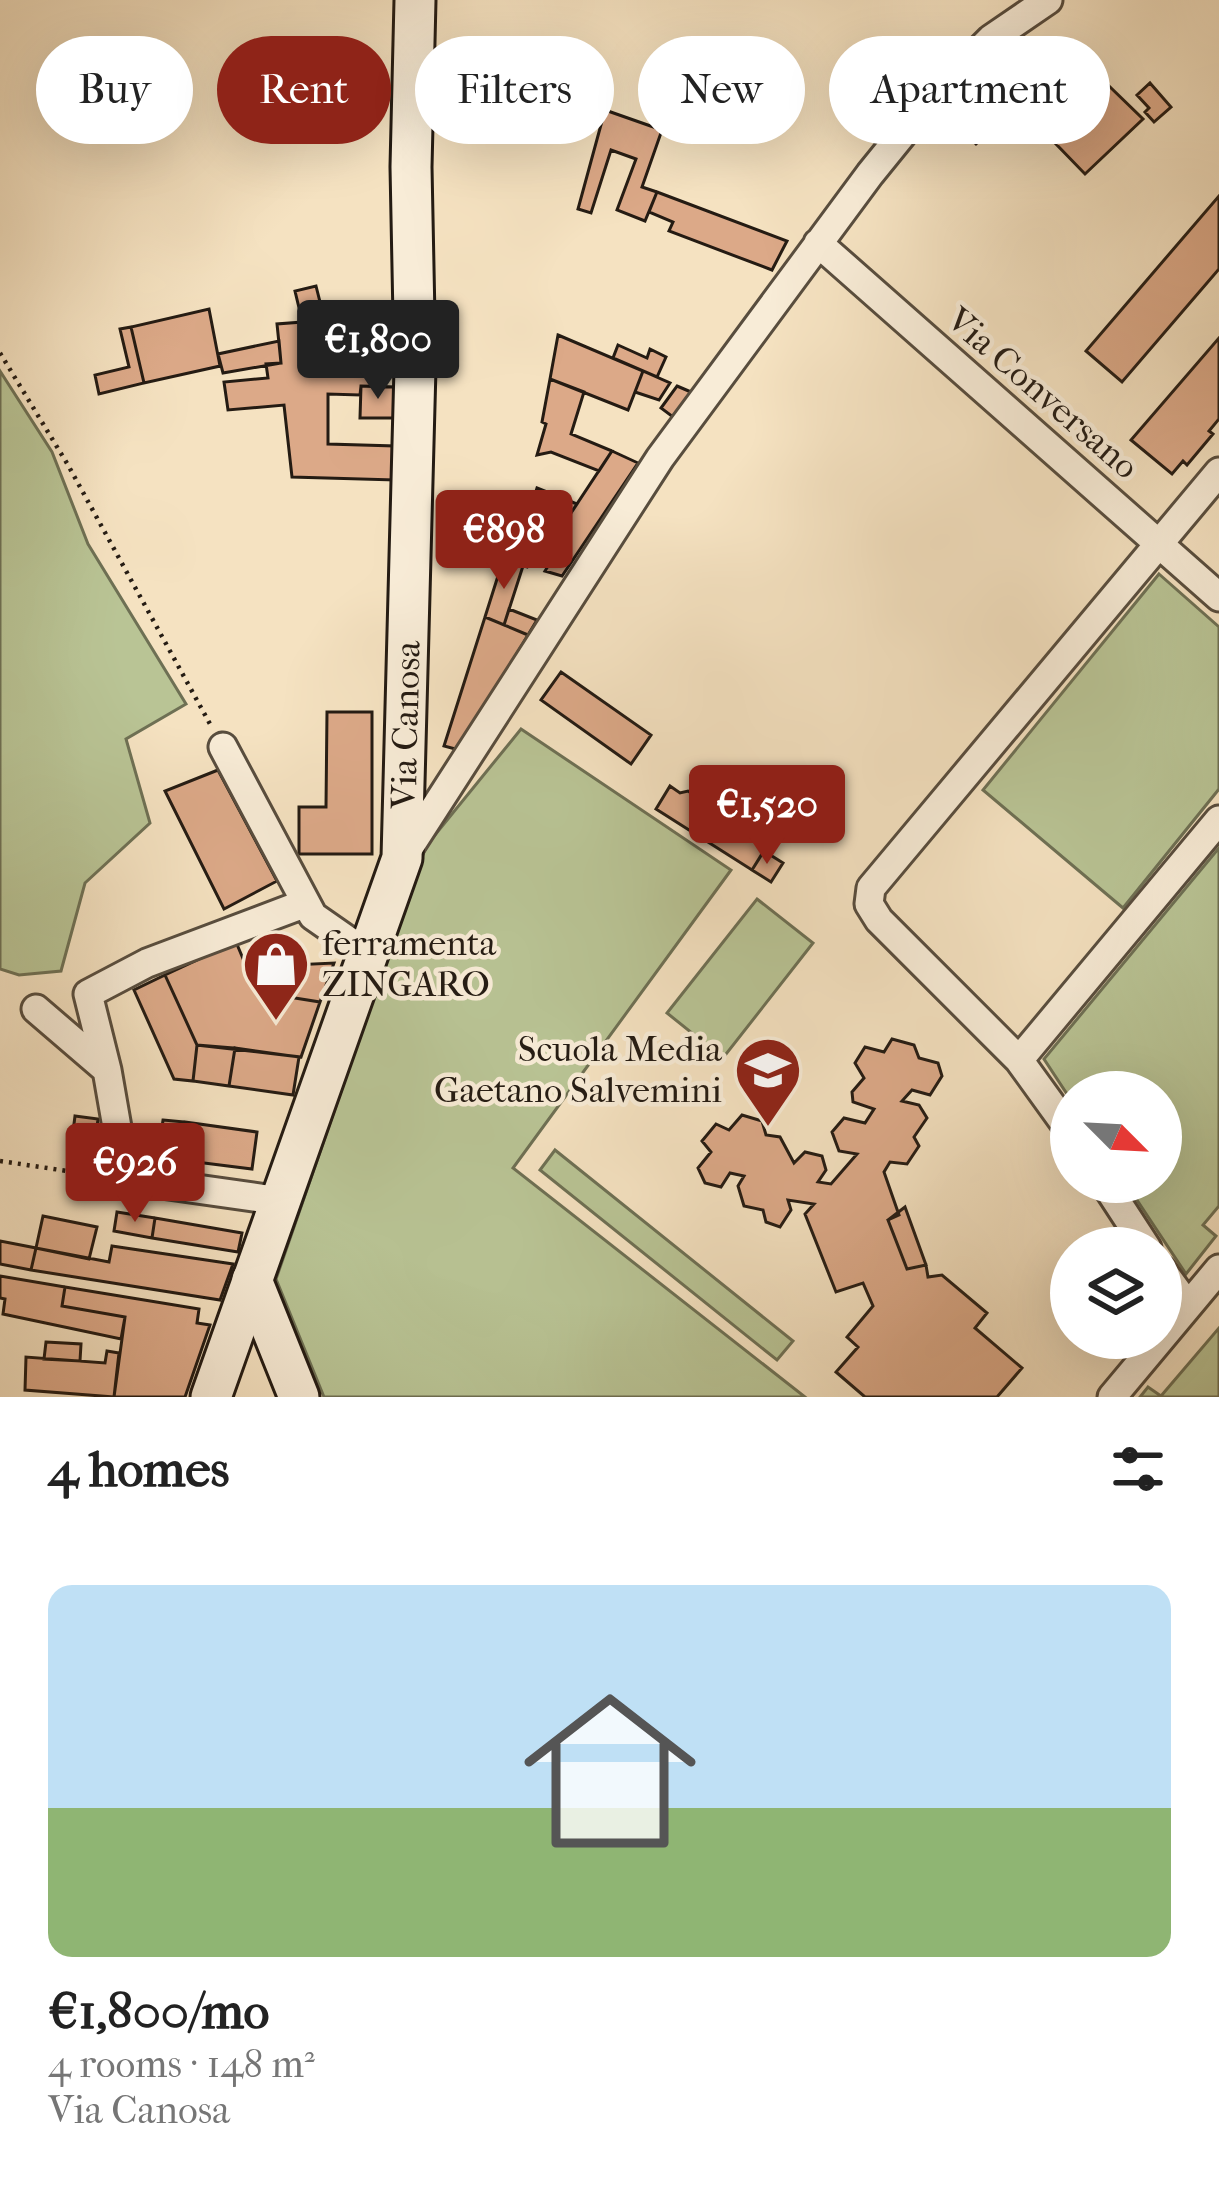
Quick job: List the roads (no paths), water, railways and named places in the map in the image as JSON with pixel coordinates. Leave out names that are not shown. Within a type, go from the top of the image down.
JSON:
[{"type":"main road","name":"Via Canosa","points":[[211,1397],[402,858],[414,435],[411,167],[415,0]]},
{"type":"main road","points":[[252,1280],[299,1397]]},
{"type":"street","points":[[402,858],[660,458],[818,243],[930,100],[991,38],[1048,0]]},
{"type":"street","name":"Via Conversano","points":[[818,243],[1219,597]]},
{"type":"street","points":[[1050,1103],[1019,1060],[879,920],[869,904],[871,888],[1219,472]]},
{"type":"street","points":[[223,747],[313,916],[369,956]]},
{"type":"street","points":[[1019,1060],[1219,820]]},
{"type":"street","points":[[281,1201],[126,1179],[88,994],[147,963],[306,903]]},
{"type":"street","points":[[36,1009],[107,1070]]},
{"type":"street","points":[[1112,1397],[1219,1269]]},
{"type":"street","points":[[1182,1298],[1188,1306]]},
{"type":"place","name":"ferramenta ZINGARO","points":[[276,1023]]},
{"type":"place","name":"Scuola Media Gaetano Salvemini","points":[[768,1129]]}]
